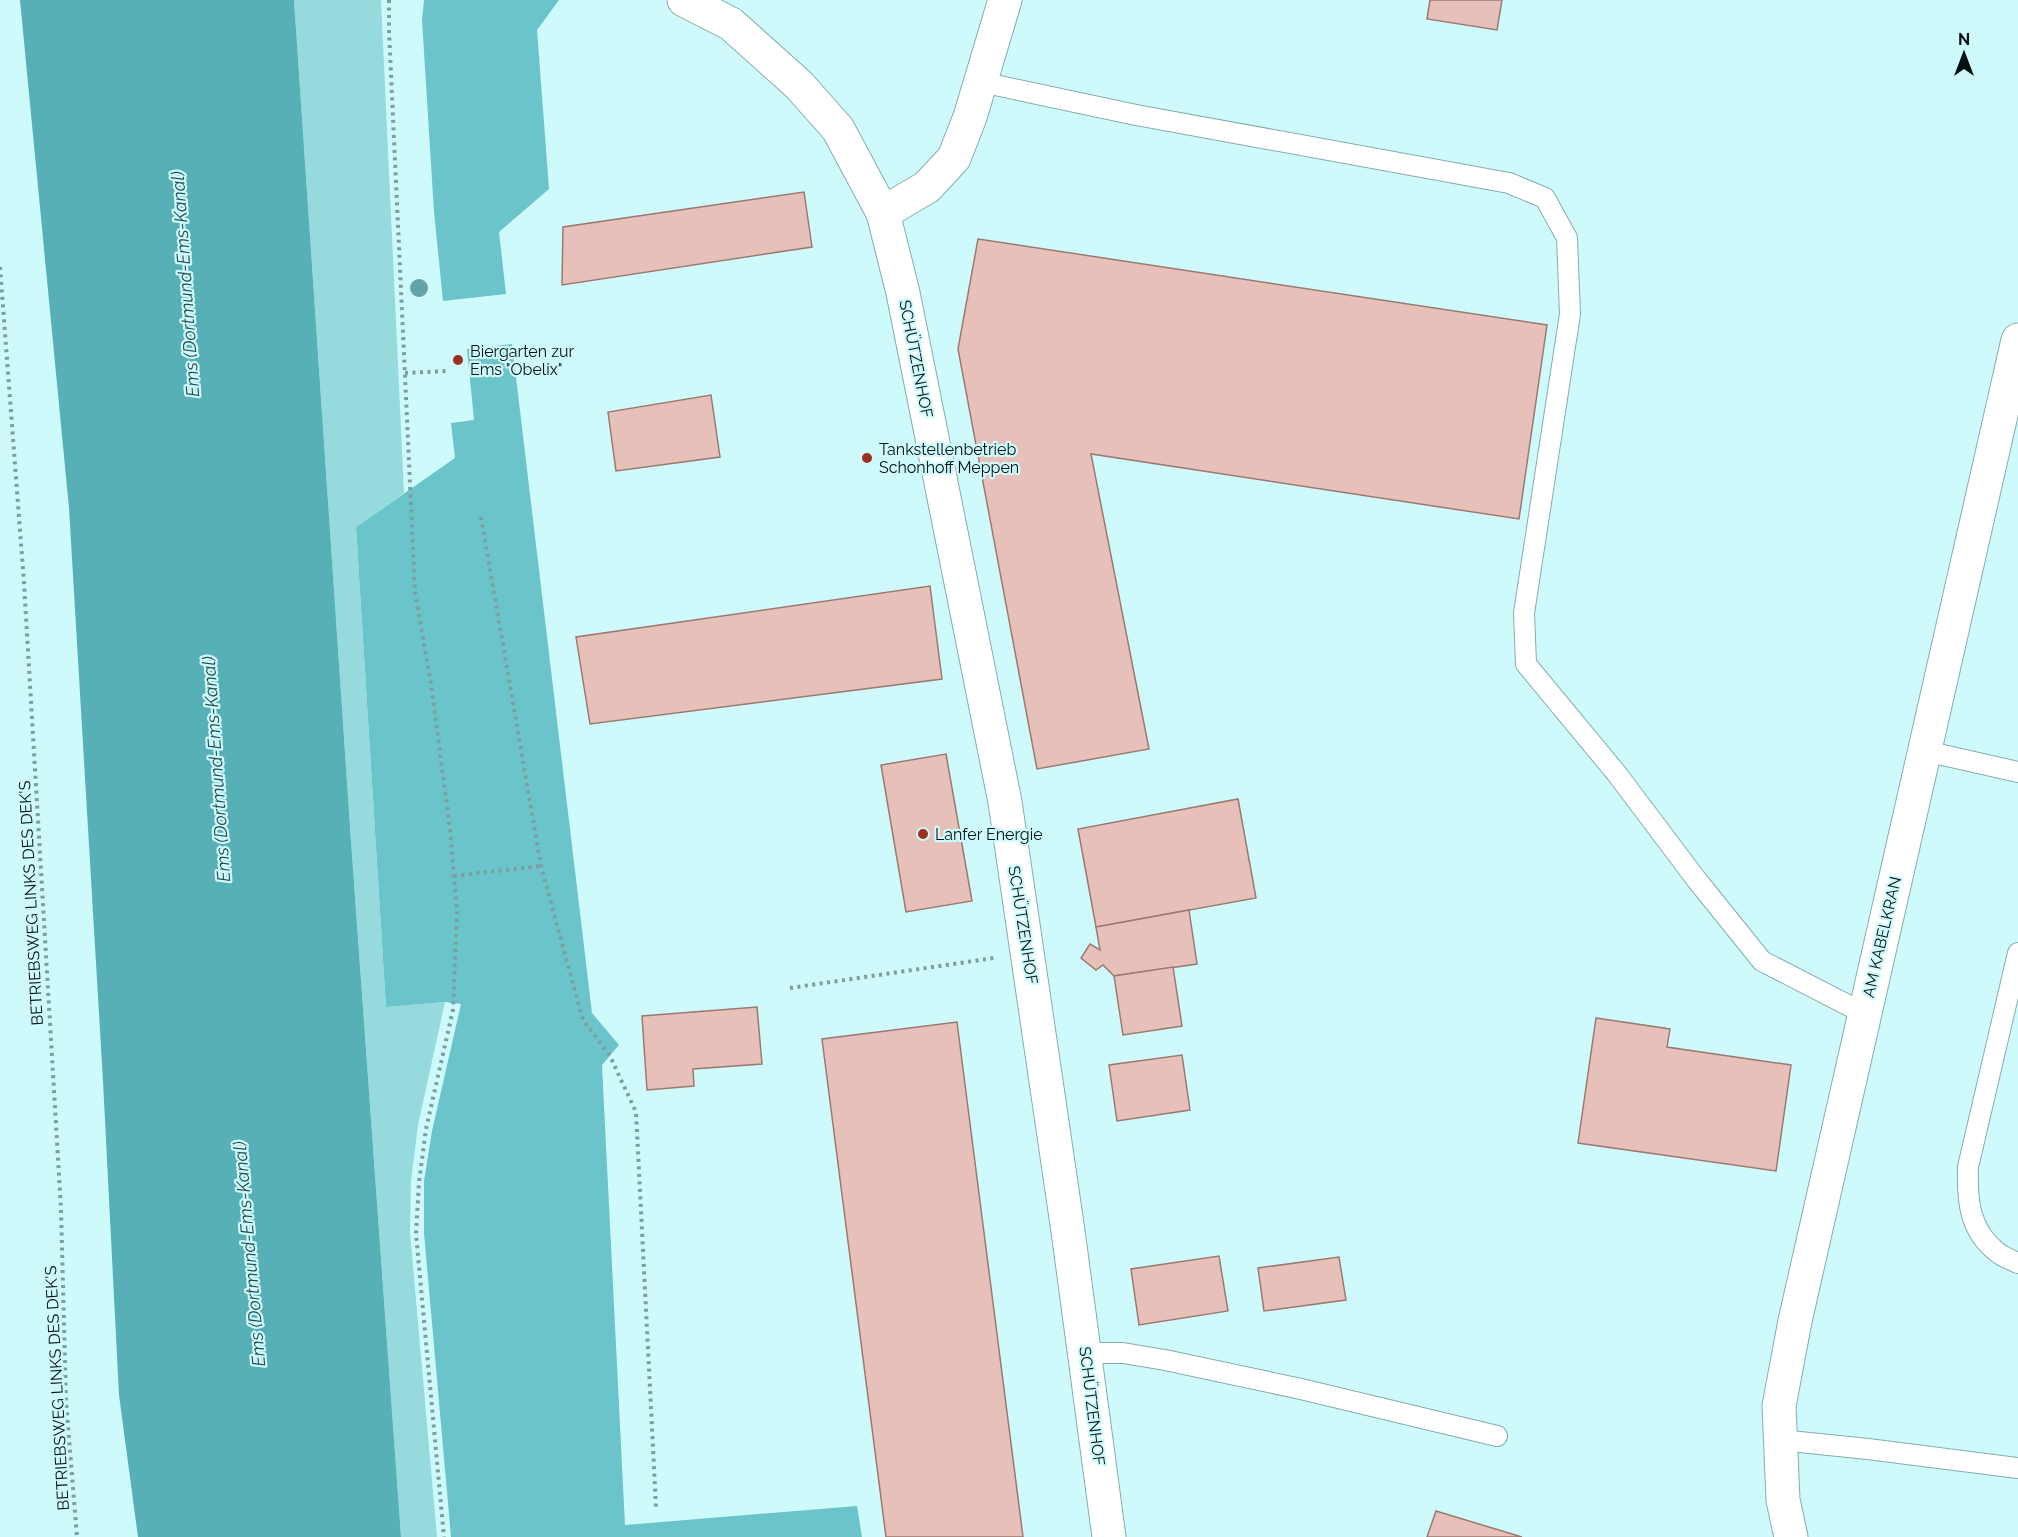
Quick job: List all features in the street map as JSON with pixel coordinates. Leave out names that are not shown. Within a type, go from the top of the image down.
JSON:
[{"type":"street","name":"SCHÜTZENHOF","points":[[684,0],[731,24],[799,85],[838,129],[883,213],[903,293],[1002,791],[1028,952],[1109,1537]]},
{"type":"street","points":[[883,213],[927,188],[954,158],[970,117],[1005,0]]},
{"type":"street","name":"AM KABELKRAN","points":[[1791,1537],[1783,1500],[1779,1406],[1795,1321],[2018,340]]},
{"type":"lane","points":[[981,82],[1136,116],[1509,183],[1545,198],[1567,238],[1569,314],[1524,613],[1526,664],[1617,774],[1696,879],[1762,961],[1865,1014]]},
{"type":"lane","points":[[1925,751],[2018,772]]},
{"type":"lane","points":[[2018,953],[1968,1167],[1967,1198],[1976,1229],[1997,1252],[2018,1263]]},
{"type":"lane","points":[[1085,1353],[1123,1353],[1165,1360],[1301,1389],[1497,1436]]},
{"type":"lane","points":[[1780,1440],[2018,1468]]},
{"type":"path","points":[[389,0],[388,31],[415,592],[434,706],[458,912],[453,1010],[426,1129],[419,1182],[416,1234],[444,1537]]},
{"type":"path","name":"BETRIEBSWEG LINKS DES DEK'S","points":[[0,267],[24,583],[61,1209],[66,1401],[76,1537]]},
{"type":"path","points":[[405,373],[448,371]]},
{"type":"path","points":[[481,517],[541,866],[583,1020],[610,1056],[636,1112],[656,1507]]},
{"type":"path","points":[[454,876],[541,866]]},
{"type":"path","points":[[790,988],[1028,952]]},
{"type":"shaded area","points":[[294,0],[381,0],[404,493],[356,527],[386,1007],[445,1002],[418,1125],[411,1181],[410,1232],[437,1537],[401,1537]]},
{"type":"shaded area","points":[[424,0],[559,0],[537,30],[549,189],[499,232],[506,294],[443,301],[434,212],[422,20]]},
{"type":"shaded area","points":[[512,344],[592,1013],[619,1045],[602,1065],[625,1525],[857,1506],[862,1537],[451,1537],[424,1233],[424,1181],[432,1131],[461,1004],[445,1002],[386,1007],[356,527],[455,458],[451,423],[474,420],[467,349]]},
{"type":"water","name":"Ems (Dortmund-Ems-Kanal)","points":[[20,0],[294,0],[401,1537],[138,1537],[119,1395],[69,508]]},
{"type":"building","points":[[1430,0],[1502,0],[1497,30],[1427,19]]},
{"type":"building","points":[[804,192],[812,247],[562,285],[563,227]]},
{"type":"building","points":[[978,239],[1547,325],[1519,519],[1091,454],[1149,749],[1037,769],[958,349]]},
{"type":"building","points":[[711,395],[720,457],[616,471],[608,412]]},
{"type":"building","points":[[930,586],[942,679],[590,724],[576,637]]},
{"type":"building","points":[[946,754],[972,901],[906,912],[881,765]]},
{"type":"building","points":[[1238,799],[1256,898],[1096,927],[1078,829]]},
{"type":"building","points":[[1189,910],[1197,964],[1114,976],[1103,965],[1096,970],[1081,958],[1090,944],[1100,950],[1096,927]]},
{"type":"building","points":[[1173,967],[1182,1026],[1123,1035],[1114,976]]},
{"type":"building","points":[[757,1007],[762,1064],[693,1069],[694,1086],[647,1090],[642,1016]]},
{"type":"building","points":[[1596,1018],[1670,1029],[1667,1047],[1791,1065],[1776,1171],[1578,1143]]},
{"type":"building","points":[[957,1022],[1023,1537],[886,1537],[822,1039]]},
{"type":"building","points":[[1182,1055],[1190,1110],[1117,1121],[1109,1065]]},
{"type":"building","points":[[1219,1256],[1228,1311],[1139,1325],[1131,1269]]},
{"type":"building","points":[[1339,1257],[1346,1300],[1264,1311],[1258,1268]]},
{"type":"building","points":[[1436,1511],[1522,1537],[1427,1537]]},
{"type":"place","name":"Biergarten zur Ems \"Obelix\"","points":[[458,360]]},
{"type":"place","name":"Tankstellenbetrieb Schonhoff Meppen","points":[[867,458]]},
{"type":"place","name":"Lanfer Energie","points":[[923,834]]}]
